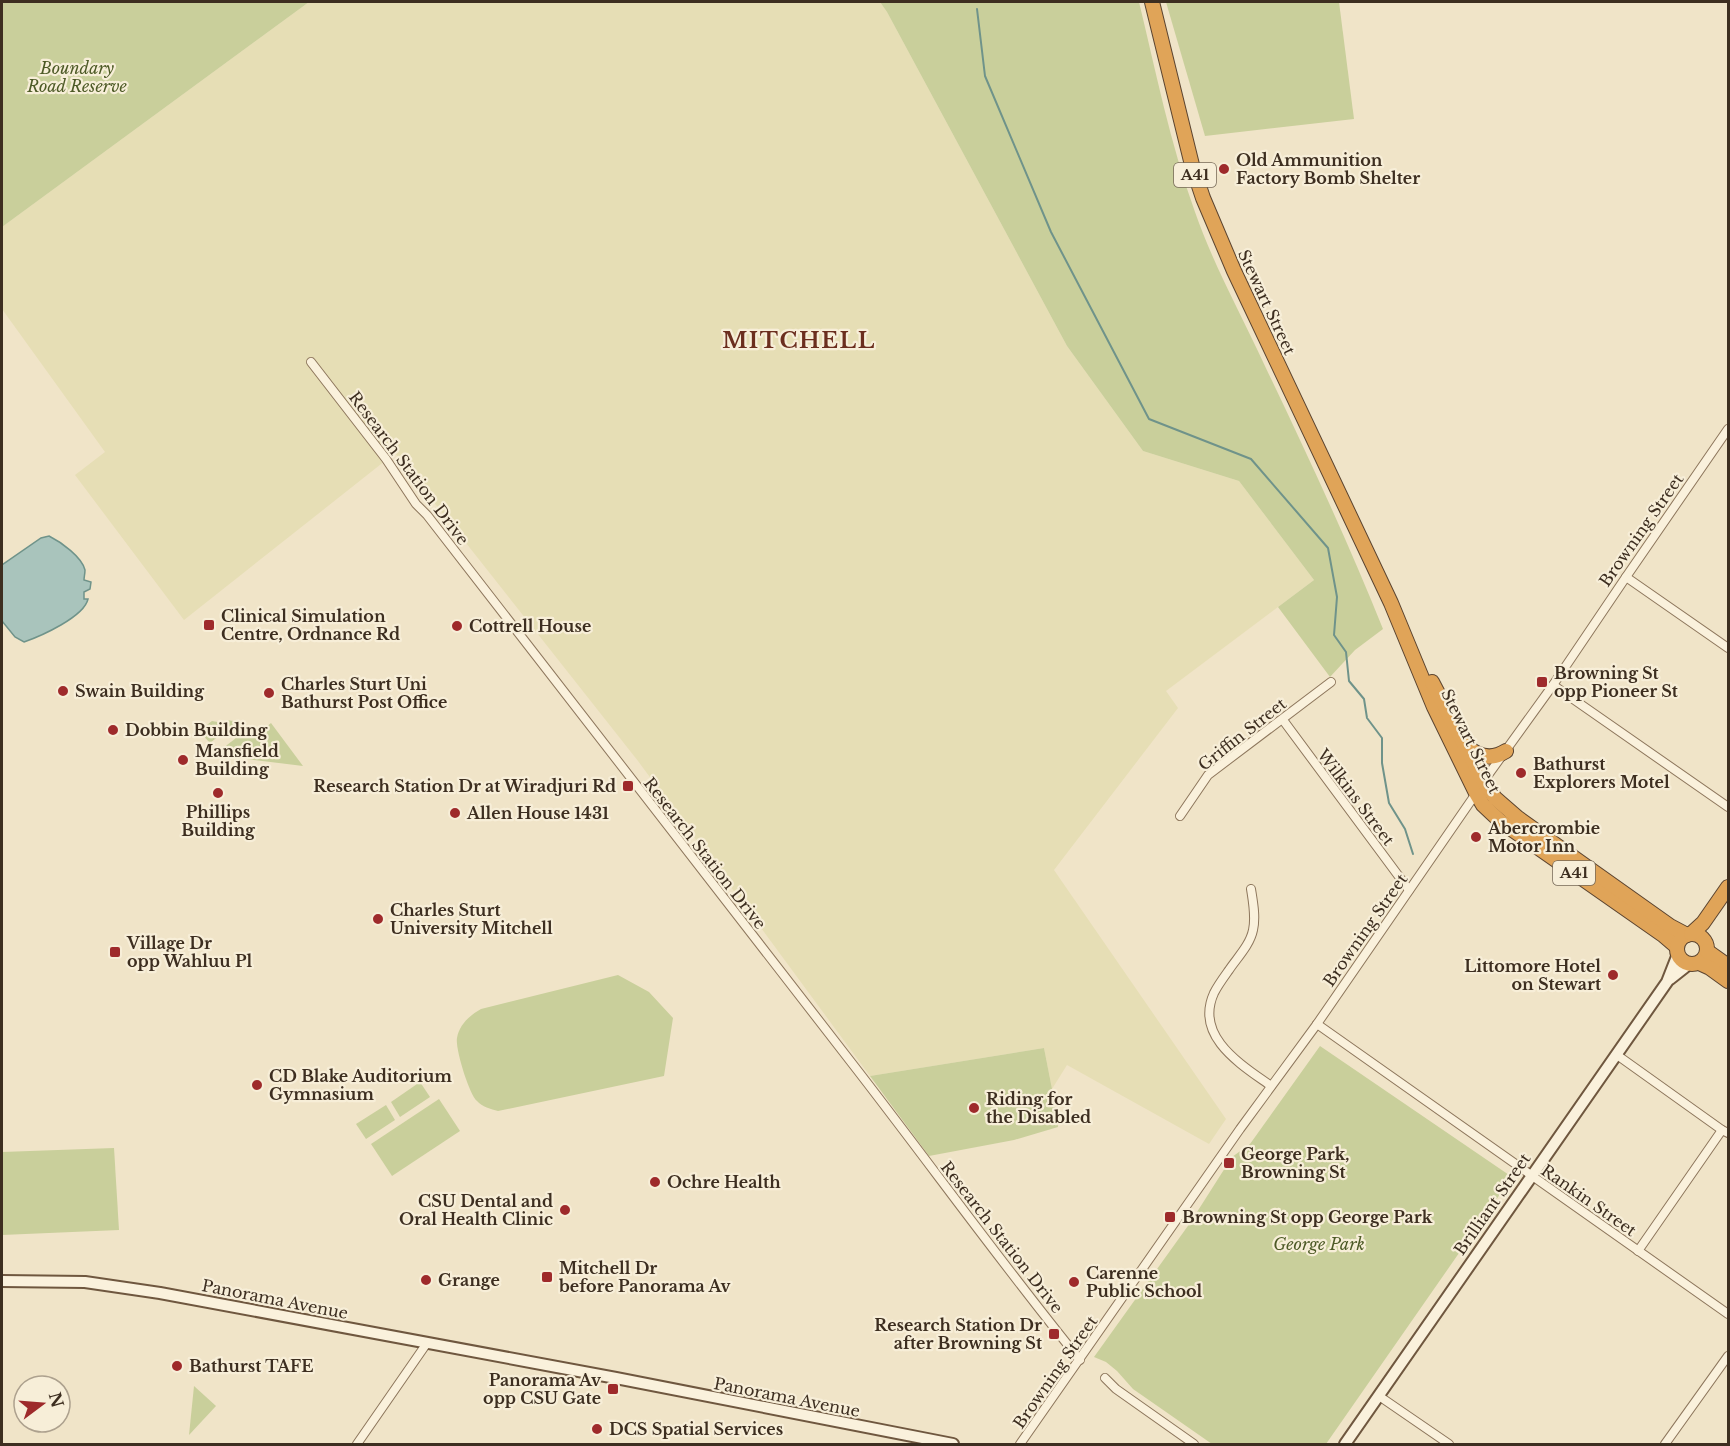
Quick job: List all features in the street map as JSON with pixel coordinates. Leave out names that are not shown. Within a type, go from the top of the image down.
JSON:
[{"type":"highway","name":"Stewart Street","points":[[1152,2],[1184,136],[1207,207],[1234,271],[1391,603],[1460,738],[1480,787],[1483,805],[1500,821],[1663,934],[1678,951],[1681,959],[1700,955],[1700,936],[1670,926],[1518,818],[1480,787],[1434,707],[1391,603]]},
{"type":"highway","points":[[1460,738],[1481,756],[1494,757],[1506,751]]},
{"type":"highway","points":[[1678,951],[1680,940],[1703,923],[1728,887]]},
{"type":"highway","name":"Brilliant Street","points":[[1700,955],[1711,928],[1728,903]]},
{"type":"highway","points":[[1700,955],[1728,966]]},
{"type":"highway","points":[[1700,955],[1710,968],[1728,981]]},
{"type":"street","name":"Research Station Drive","points":[[311,362],[386,459],[416,504],[427,515],[1080,1359]]},
{"type":"street","name":"Browning Street","points":[[1020,1444],[1317,1024],[1728,429]]},
{"type":"street","points":[[1626,577],[1728,648]]},
{"type":"street","name":"Griffin Street","points":[[1180,816],[1208,776],[1331,682]]},
{"type":"street","points":[[1553,685],[1728,807]]},
{"type":"street","name":"Wilkins Street","points":[[1283,720],[1409,890]]},
{"type":"street","points":[[1251,889],[1254,911],[1253,932],[1213,994],[1211,1025],[1222,1047],[1271,1086]]},
{"type":"street","name":"Brilliant Street","points":[[1345,1444],[1667,982],[1678,951]]},
{"type":"street","name":"Brilliant Street","points":[[1667,982],[1700,955]]},
{"type":"street","name":"Rankin Street","points":[[1317,1024],[1728,1314]]},
{"type":"street","points":[[1617,1055],[1725,1132],[1638,1251]]},
{"type":"street","name":"Panorama Avenue","points":[[2,1281],[108,1284],[616,1378],[953,1444]]},
{"type":"street","points":[[357,1444],[427,1343]]},
{"type":"street","points":[[1665,1444],[1728,1356]]},
{"type":"street","points":[[1105,1378],[1116,1389],[1194,1444]]},
{"type":"street","points":[[1378,1396],[1449,1444]]},
{"type":"shaded area","points":[[309,2],[880,2],[1067,346],[1143,451],[1239,481],[1314,580],[1166,691],[1178,708],[1054,870],[1226,1119],[1209,1144],[1067,1065],[1052,1089],[1044,1048],[870,1076],[638,761],[395,453],[184,620],[75,475],[105,452],[2,309],[2,227]]},
{"type":"green space","name":"Boundary Road Reserve","points":[[2,2],[309,2],[2,227]]},
{"type":"green space","points":[[880,2],[1139,2],[1171,134],[1202,231],[1326,496],[1383,629],[1355,650],[1330,677],[1278,607],[1314,580],[1239,481],[1143,451],[1067,346]]},
{"type":"green space","points":[[1166,2],[1339,2],[1354,119],[1205,136]]},
{"type":"green space","points":[[227,720],[235,723],[210,743],[199,731],[212,721],[223,723]]},
{"type":"green space","points":[[271,723],[303,766],[214,755],[253,725],[259,733]]},
{"type":"green space","points":[[618,975],[649,992],[673,1018],[664,1076],[498,1111],[477,1101],[467,1081],[457,1043],[460,1029],[469,1017],[481,1009]]},
{"type":"green space","name":"George Park","points":[[1320,1046],[1512,1177],[1326,1444],[1212,1444],[1133,1389],[1106,1362],[1094,1357],[1190,1223],[1232,1157],[1250,1144]]},
{"type":"green space","name":"Riding for the Disabled","points":[[1044,1048],[1058,1127],[1014,1140],[929,1156],[870,1076]]},
{"type":"green space","points":[[420,1082],[430,1097],[400,1117],[391,1102]]},
{"type":"green space","points":[[439,1099],[460,1131],[392,1176],[371,1144]]},
{"type":"green space","points":[[386,1105],[395,1120],[366,1139],[356,1124]]},
{"type":"green space","points":[[114,1148],[119,1230],[2,1235],[2,1152]]},
{"type":"green space","points":[[194,1386],[216,1406],[189,1435]]},
{"type":"water","points":[[49,536],[80,560],[85,570],[84,580],[91,582],[90,589],[84,592],[84,599],[88,599],[85,606],[70,619],[51,631],[24,642],[15,637],[2,621],[2,565],[41,538]]},
{"type":"waterway","points":[[977,9],[985,76],[1051,232],[1149,419],[1251,459],[1328,548],[1337,597],[1334,635],[1346,652],[1349,681],[1364,699],[1367,718],[1382,738],[1382,763],[1389,803],[1405,829],[1413,854]]},
{"type":"place","name":"Old Ammunition Factory Bomb Shelter","points":[[1224,169]]},
{"type":"place","name":"Clinical Simulation Centre, Ordnance Rd","points":[[209,625]]},
{"type":"place","name":"Cottrell House","points":[[457,626]]},
{"type":"place","name":"Browning St opp Pioneer St","points":[[1542,682]]},
{"type":"place","name":"Swain Building","points":[[63,691]]},
{"type":"place","name":"Charles Sturt Uni Bathurst Post Office","points":[[269,693]]},
{"type":"place","name":"Dobbin Building","points":[[113,730]]},
{"type":"place","name":"Mansfield Building","points":[[183,760]]},
{"type":"place","name":"Bathurst Explorers Motel","points":[[1521,773]]},
{"type":"place","name":"Research Station Dr at Wiradjuri Rd","points":[[628,786]]},
{"type":"place","name":"Phillips Building","points":[[218,793]]},
{"type":"place","name":"Allen House 1431","points":[[455,813]]},
{"type":"place","name":"Abercrombie Motor Inn","points":[[1476,837]]},
{"type":"place","name":"Charles Sturt University Mitchell","points":[[378,919]]},
{"type":"place","name":"Village Dr opp Wahluu Pl","points":[[115,952]]},
{"type":"place","name":"Littomore Hotel on Stewart","points":[[1613,975]]},
{"type":"place","name":"CD Blake Auditorium Gymnasium","points":[[257,1085]]},
{"type":"place","name":"Riding for the Disabled","points":[[974,1108]]},
{"type":"place","name":"George Park, Browning St","points":[[1229,1163]]},
{"type":"place","name":"Ochre Health","points":[[655,1182]]},
{"type":"place","name":"CSU Dental and Oral Health Clinic","points":[[565,1210]]},
{"type":"place","name":"Browning St opp George Park","points":[[1170,1217]]},
{"type":"place","name":"Mitchell Dr before Panorama Av","points":[[547,1277]]},
{"type":"place","name":"Grange","points":[[426,1280]]},
{"type":"place","name":"Carenne Public School","points":[[1074,1282]]},
{"type":"place","name":"Research Station Dr after Browning St","points":[[1054,1334]]},
{"type":"place","name":"Bathurst TAFE","points":[[177,1366]]},
{"type":"place","name":"Panorama Av opp CSU Gate","points":[[613,1389]]},
{"type":"place","name":"DCS Spatial Services","points":[[597,1429]]},
{"type":"district","name":"MITCHELL","points":[[799,340]]}]
